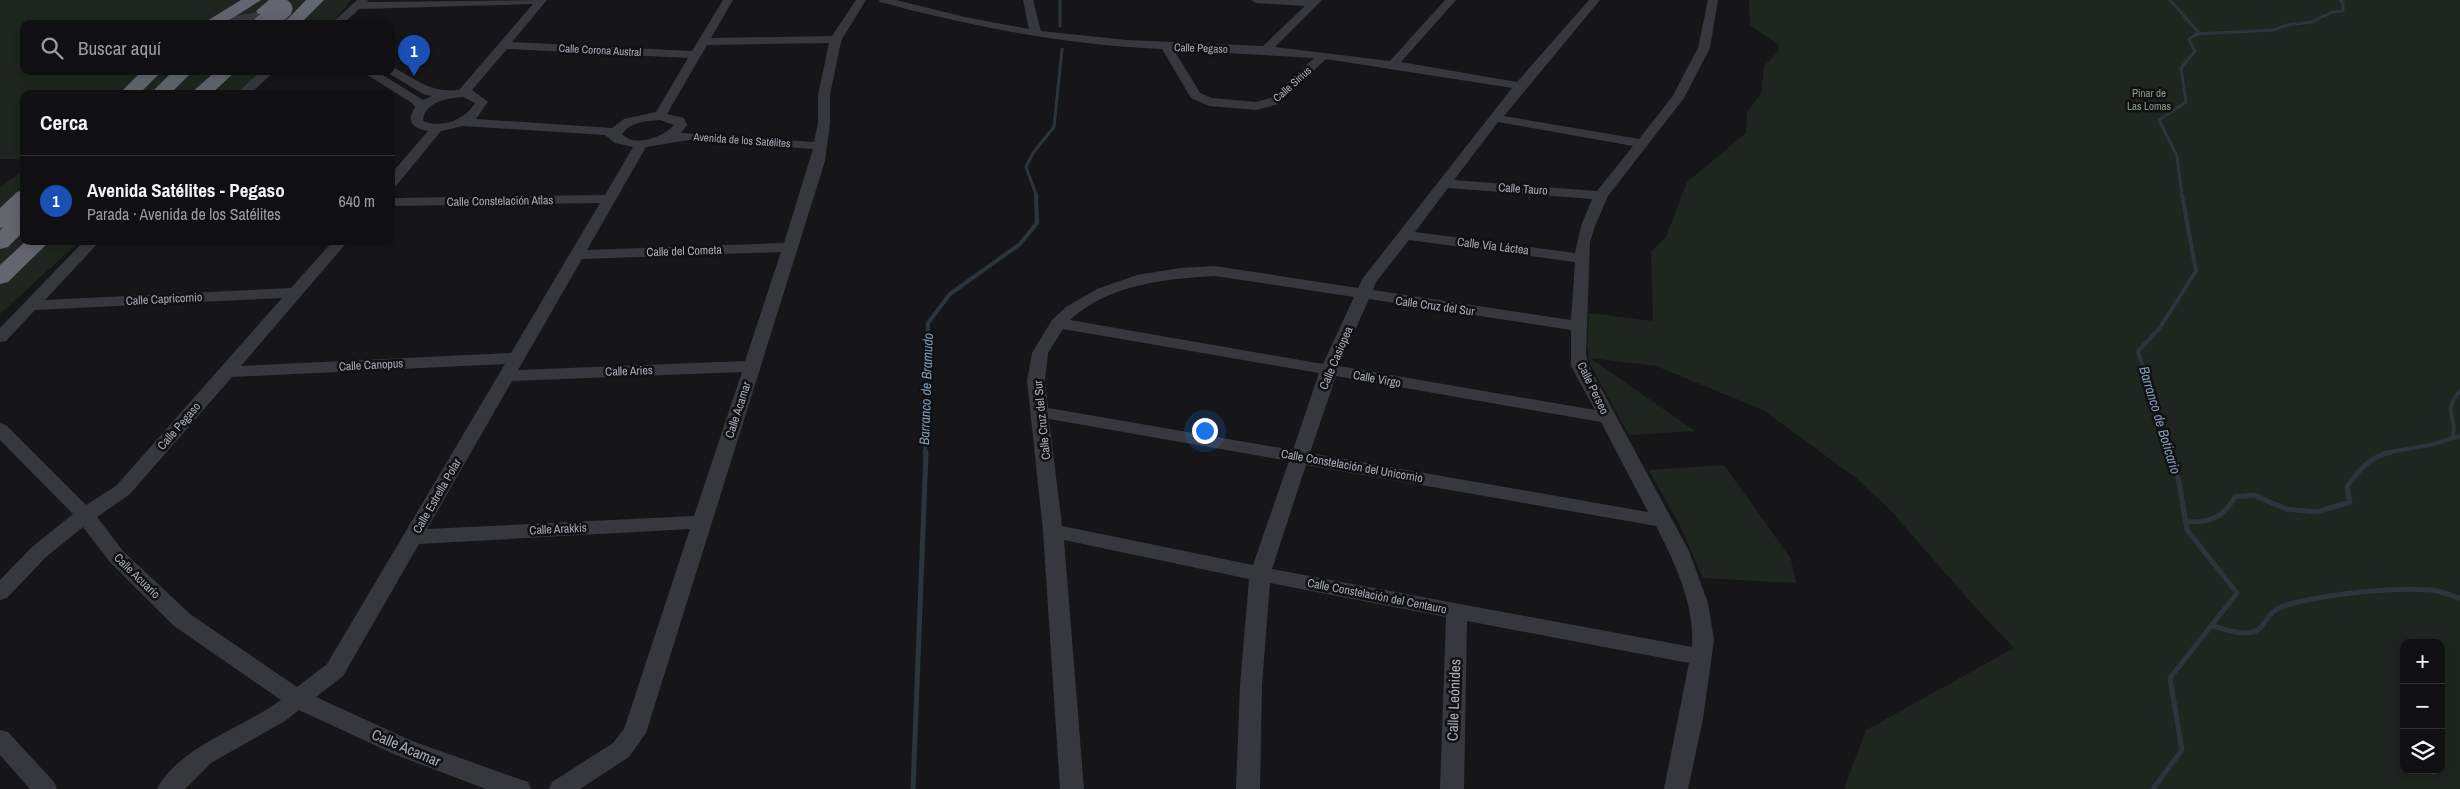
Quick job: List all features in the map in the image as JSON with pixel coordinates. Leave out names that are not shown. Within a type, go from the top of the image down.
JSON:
[{"type":"highway","points":[[228,20],[260,12],[288,11],[316,0]]},
{"type":"highway","points":[[132,90],[149,75]]},
{"type":"highway","points":[[163,90],[180,75]]},
{"type":"highway","points":[[181,90],[198,75]]},
{"type":"highway","points":[[205,90],[222,75]]},
{"type":"highway","points":[[0,221],[20,200]]},
{"type":"highway","points":[[0,242],[20,223]]},
{"type":"highway","points":[[0,264],[20,245]]},
{"type":"highway","points":[[0,277],[35,245]]},
{"type":"street","points":[[341,20],[360,3],[542,0]]},
{"type":"street","points":[[463,93],[542,0]]},
{"type":"street","points":[[480,109],[494,114],[611,122],[660,116],[728,0]]},
{"type":"street","name":"Calle Acamar","points":[[561,789],[621,750],[634,733],[791,247],[821,140],[824,95],[836,39],[861,0]]},
{"type":"street","points":[[1028,0],[1036,34]]},
{"type":"street","points":[[1256,0],[1316,2]]},
{"type":"street","points":[[1393,64],[1451,0]]},
{"type":"street","name":"Calle Casiopea","points":[[1248,789],[1251,685],[1260,574],[1329,370],[1369,281],[1520,86],[1595,0]]},
{"type":"street","name":"Calle Perseo","points":[[1676,789],[1692,725],[1701,657],[1703,636],[1698,604],[1690,575],[1580,366],[1578,354],[1582,258],[1583,242],[1601,195],[1678,98],[1704,48],[1714,0]]},
{"type":"street","name":"Calle Pegaso","points":[[889,1],[988,27],[1036,34],[1166,47],[1266,50],[1324,55],[1393,64],[1520,86]]},
{"type":"street","points":[[1266,50],[1316,2]]},
{"type":"street","points":[[232,20],[267,17],[282,18],[288,11]]},
{"type":"street","points":[[703,42],[836,39]]},
{"type":"street","name":"Calle Corona Austral","points":[[504,45],[695,55]]},
{"type":"street","name":"Calle Sirius","points":[[1166,47],[1195,95],[1209,102],[1256,106],[1274,101],[1324,55]]},
{"type":"street","points":[[395,73],[427,91],[446,95]]},
{"type":"street","points":[[247,90],[264,75]]},
{"type":"street","points":[[374,75],[416,100],[422,108]]},
{"type":"street","points":[[461,122],[480,109],[482,102],[479,98],[463,93],[446,95],[432,100],[422,108],[416,117],[416,122],[422,126],[437,128],[461,122],[607,131],[615,134],[617,138],[624,142],[642,143]]},
{"type":"street","name":"Avenida de los Satélites","points":[[660,116],[672,117],[679,121],[681,125],[821,140]]},
{"type":"street","points":[[1495,118],[1641,143]]},
{"type":"street","points":[[615,134],[620,126],[629,121]]},
{"type":"street","points":[[663,139],[678,131],[681,125]]},
{"type":"street","points":[[395,177],[437,128]]},
{"type":"street","name":"Avenida de los Satélites","points":[[642,143],[689,136],[821,140]]},
{"type":"street","name":"Calle Estrella Polar","points":[[169,789],[203,756],[277,715],[335,670],[642,143]]},
{"type":"street","name":"Calle Tauro","points":[[1445,184],[1601,195]]},
{"type":"street","name":"Calle Constelación Atlas","points":[[395,202],[610,199]]},
{"type":"street","name":"Calle Vía Láctea","points":[[1405,235],[1582,258]]},
{"type":"street","points":[[0,337],[89,245]]},
{"type":"street","name":"Calle Pegaso","points":[[0,593],[38,552],[85,515],[124,490],[337,245]]},
{"type":"street","name":"Calle del Cometa","points":[[577,255],[791,247]]},
{"type":"street","name":"Calle Cruz del Sur","points":[[1072,789],[1053,531],[1036,381],[1040,353],[1058,323],[1072,310],[1103,292],[1137,280],[1180,273],[1215,271],[1579,326]]},
{"type":"street","name":"Calle Capricornio","points":[[32,305],[295,293]]},
{"type":"street","name":"Calle Virgo","points":[[1058,323],[1608,418]]},
{"type":"street","name":"Calle Canopus","points":[[225,372],[517,358]]},
{"type":"street","name":"Calle Aries","points":[[506,376],[752,366]]},
{"type":"street","name":"Calle Constelación del Unicornio","points":[[1040,412],[1663,521]]},
{"type":"street","name":"Calle Acuario","points":[[0,429],[85,515],[116,556],[182,620],[297,699]]},
{"type":"street","name":"Calle Arakkis","points":[[413,537],[702,522]]},
{"type":"street","name":"Calle Constelación del Centauro","points":[[1053,531],[1260,574],[1701,657]]},
{"type":"street","name":"Calle Leónides","points":[[1452,789],[1458,611]]},
{"type":"street","name":"Calle Acamar","points":[[297,699],[404,748],[503,785],[519,789]]},
{"type":"street","points":[[0,739],[44,789]]},
{"type":"green space","points":[[0,0],[351,0],[335,20],[20,20],[20,75],[258,75],[242,90],[20,90],[20,159],[0,159]]},
{"type":"green space","name":"Pinar de Las Lomas","points":[[1749,0],[2460,0],[2460,789],[1844,789],[1866,730],[2014,648],[1975,607],[1891,511],[1856,478],[1763,410],[1656,366],[1590,358],[1695,431],[1629,435],[1590,364],[1587,347],[1589,313],[1653,321],[1651,252],[1666,237],[1687,182],[1746,133],[1747,112],[1761,94],[1764,66],[1778,52],[1779,45],[1750,25]]},
{"type":"green space","points":[[20,172],[20,245],[76,245],[0,314],[0,188]]},
{"type":"green space","points":[[1724,465],[1791,559],[1796,583],[1703,578],[1680,526],[1649,470]]},
{"type":"waterway","name":"Barranco de Bramudo","points":[[1060,0],[1060,26]]},
{"type":"waterway","name":"Barranco de Boticario","points":[[2170,0],[2199,33],[2197,34]]},
{"type":"waterway","points":[[2197,34],[2274,30],[2287,25],[2312,22],[2332,12],[2343,11],[2343,4],[2340,0],[2343,0]]},
{"type":"waterway","name":"Barranco de Boticario","points":[[2182,197],[2177,156],[2159,120],[2186,102],[2181,68],[2195,51],[2189,39],[2197,34]]},
{"type":"waterway","name":"Barranco de Bramudo","points":[[1037,197],[1026,167],[1033,153],[1054,127],[1062,49]]},
{"type":"waterway","name":"Barranco de Bramudo","points":[[925,453],[928,323],[950,294],[1020,244],[1037,223],[1036,195]]},
{"type":"waterway","name":"Barranco de Boticario","points":[[2170,453],[2138,351],[2159,329],[2196,271],[2182,195]]},
{"type":"waterway","points":[[2452,438],[2454,425],[2451,405],[2460,391]]},
{"type":"waterway","points":[[2384,453],[2430,445],[2460,436]]},
{"type":"waterway","name":"Barranco de Bramudo","points":[[913,789],[926,452]]},
{"type":"waterway","name":"Barranco de Boticario","points":[[2170,452],[2179,482],[2187,530],[2237,593],[2212,625]]},
{"type":"waterway","points":[[2186,522],[2215,518],[2226,510],[2235,497],[2254,495],[2286,509],[2317,512],[2350,502],[2347,487],[2355,475],[2371,461],[2391,452]]},
{"type":"waterway","points":[[2212,625],[2237,632],[2252,632],[2262,626],[2272,613],[2282,607],[2302,601],[2358,592],[2415,589],[2442,592],[2460,598]]},
{"type":"waterway","name":"Barranco de Boticario","points":[[2153,789],[2182,750],[2170,678],[2212,625]]},
{"type":"place","name":"Avenida Satélites - Pegaso","points":[[414,76]]}]
